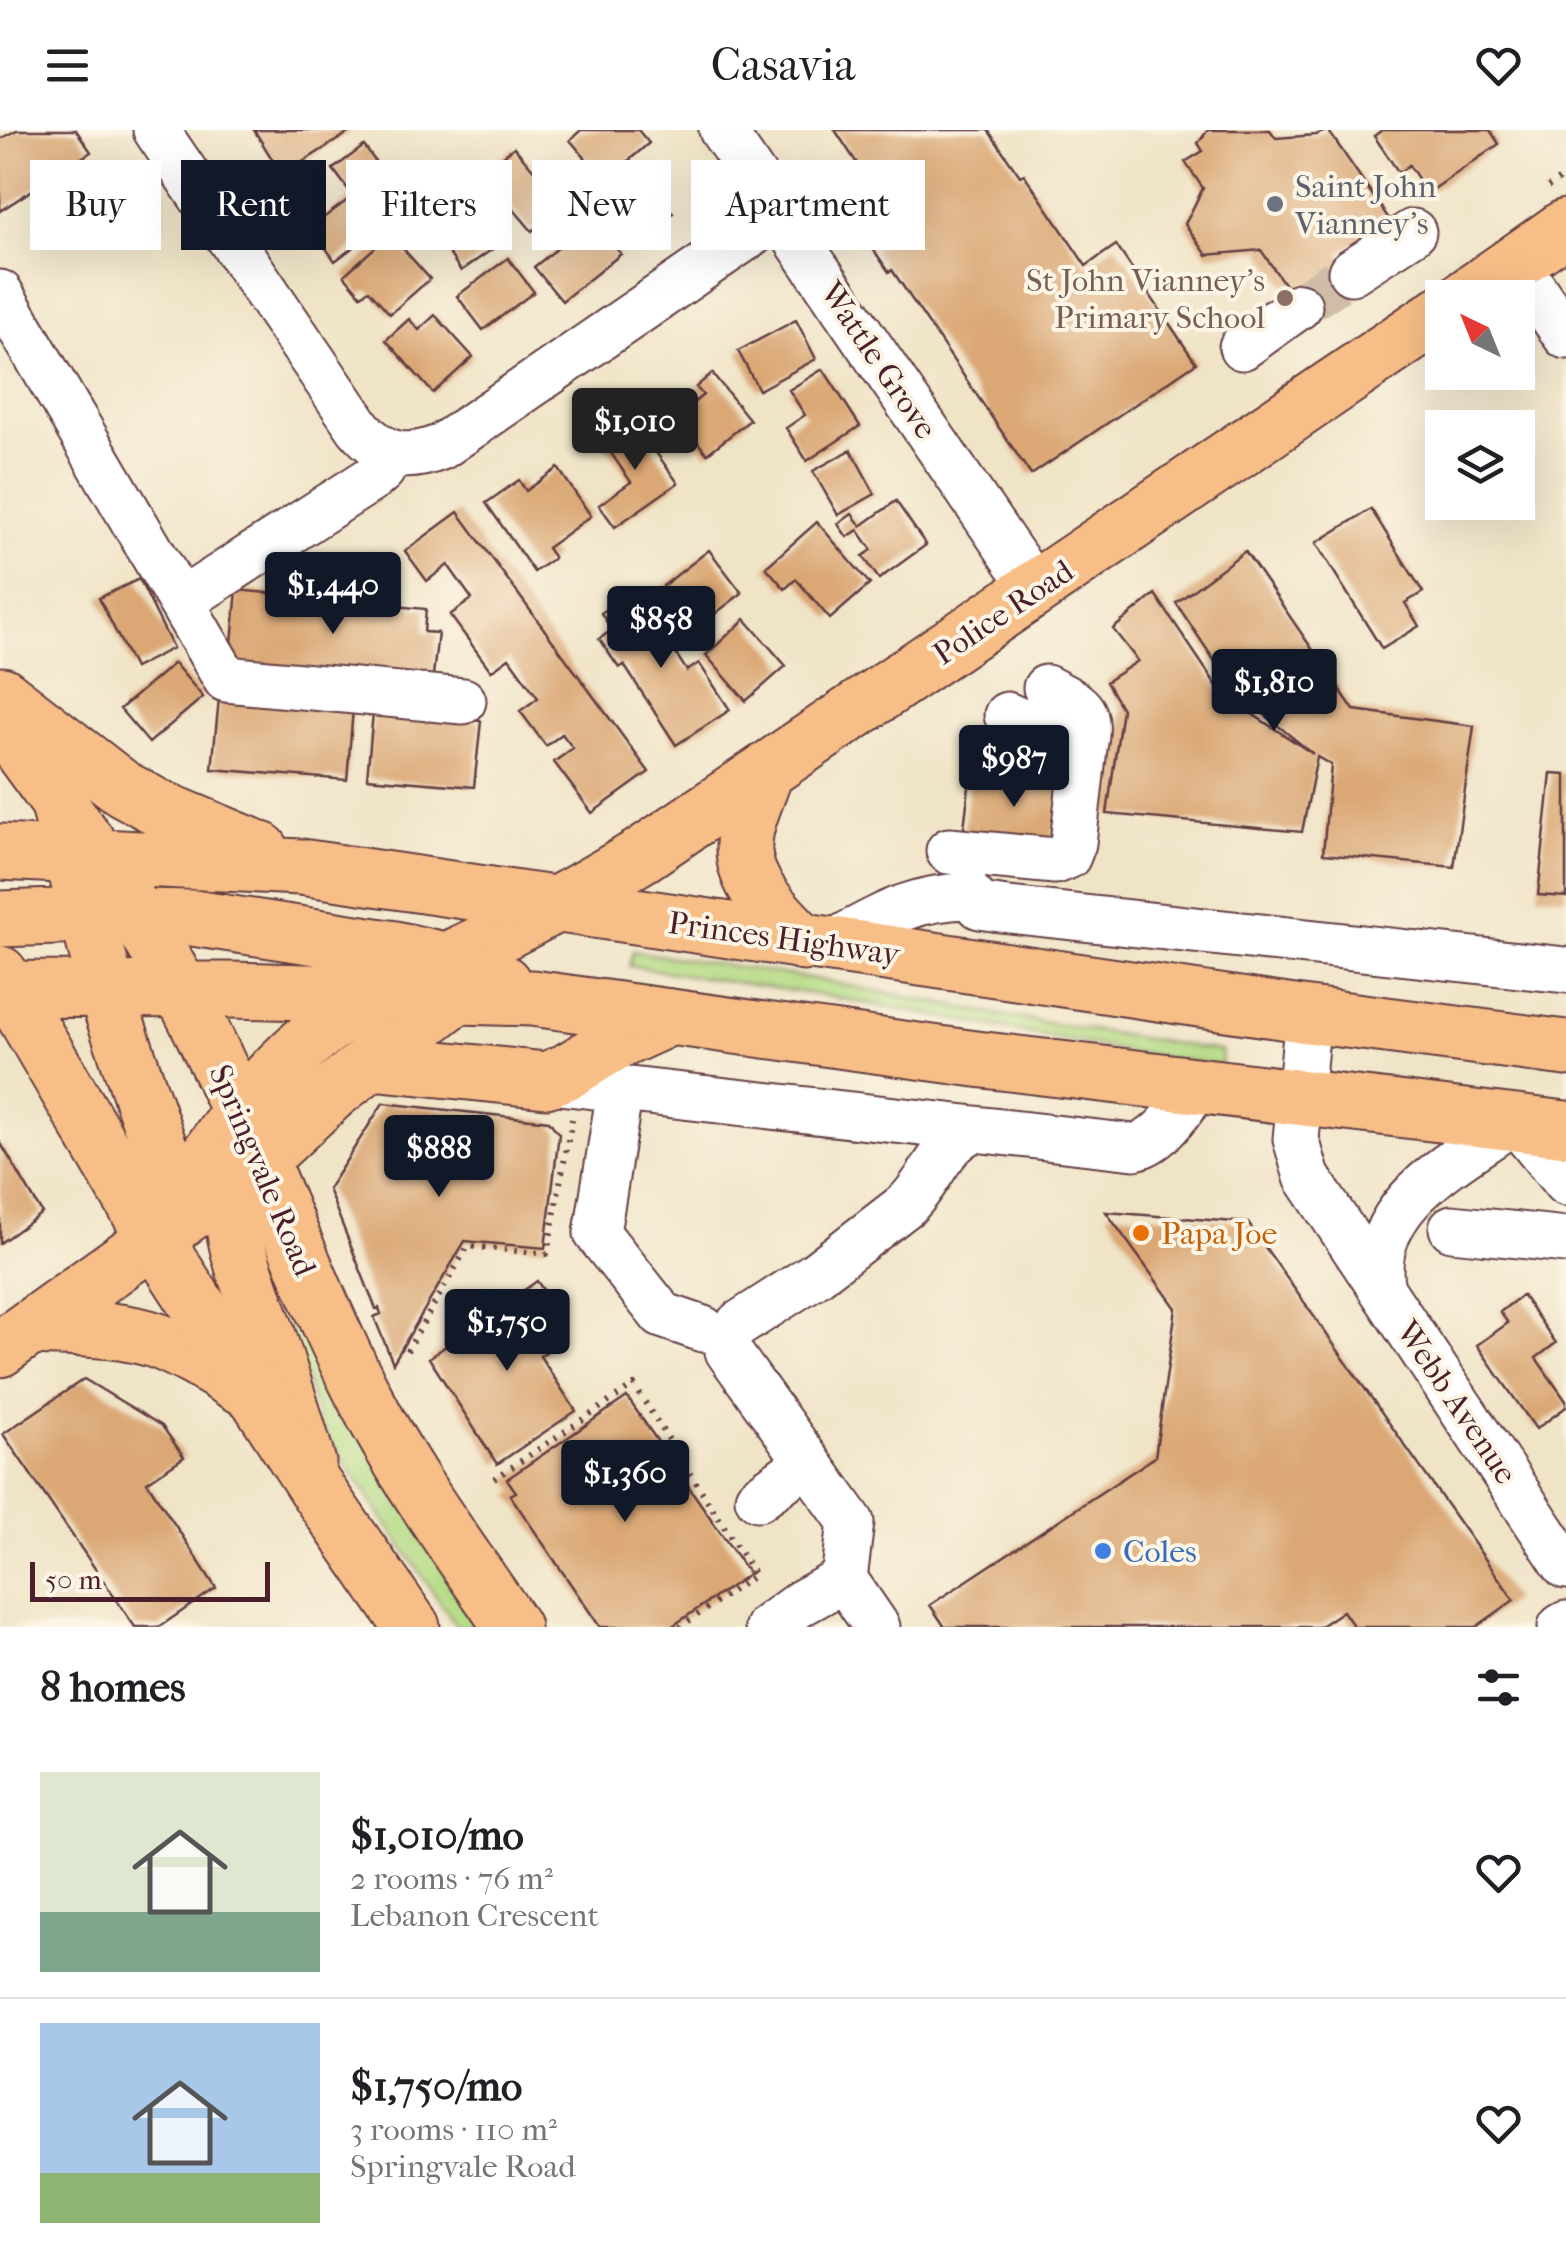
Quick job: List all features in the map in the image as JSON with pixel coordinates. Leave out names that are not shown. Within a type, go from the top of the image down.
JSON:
[{"type":"main road","points":[[1490,280],[1566,227]]},
{"type":"main road","name":"Police Road","points":[[244,1153],[372,1062],[462,977],[559,905],[642,855],[1425,325]]},
{"type":"main road","points":[[0,693],[132,794],[301,867]]},
{"type":"main road","name":"Springvale Road","points":[[0,722],[76,839],[112,916],[180,990],[244,1153],[366,1401],[403,1466],[512,1627]]},
{"type":"main road","points":[[766,771],[746,832],[744,856],[758,890],[816,944]]},
{"type":"main road","name":"Princes Highway","points":[[0,852],[76,839],[301,867],[1308,1016],[1566,1048]]},
{"type":"main road","points":[[112,916],[106,989],[165,1164],[166,1195],[155,1239]]},
{"type":"main road","points":[[0,919],[193,918],[395,948],[462,977],[532,998],[820,1040],[1532,1125]]},
{"type":"main road","points":[[3,984],[376,995],[462,977]]},
{"type":"main road","points":[[3,984],[155,1239],[315,1487],[412,1627]]},
{"type":"main road","points":[[315,1487],[281,1376],[236,1252],[230,1209],[244,1153],[308,1041],[376,995]]},
{"type":"main road","points":[[372,1062],[557,1096],[559,1075],[612,1044],[671,1018]]},
{"type":"main road","points":[[155,1239],[195,1175],[244,1153]]},
{"type":"main road","points":[[16,1338],[155,1239],[244,1153]]},
{"type":"main road","points":[[16,1338],[105,1330],[151,1339],[256,1394]]},
{"type":"street","points":[[156,130],[359,428],[377,446],[404,457],[441,447],[728,250]]},
{"type":"street","name":"Wattle Grove","points":[[722,130],[743,160]]},
{"type":"street","points":[[1351,272],[1413,232]]},
{"type":"street","name":"Wattle Grove","points":[[805,250],[1036,590]]},
{"type":"street","points":[[1515,262],[1566,336]]},
{"type":"street","points":[[0,293],[226,679],[463,701]]},
{"type":"street","points":[[1242,347],[1300,306]]},
{"type":"street","points":[[182,601],[373,478],[391,454]]},
{"type":"street","points":[[949,852],[1055,862],[1068,856],[1088,724],[1084,712],[1046,688]]},
{"type":"street","points":[[1007,715],[1027,724],[1054,728],[1084,748]]},
{"type":"street","points":[[816,944],[909,904],[971,896],[980,906],[1566,970]]},
{"type":"street","name":"Webb Avenue","points":[[1308,1016],[1296,1145],[1304,1171],[1566,1566]]},
{"type":"street","points":[[557,1096],[620,1090],[1140,1146],[1156,1136],[1199,1086]]},
{"type":"street","points":[[620,1090],[597,1233],[662,1315],[723,1335],[851,1522],[844,1580],[877,1627]]},
{"type":"street","points":[[888,1220],[900,1204],[907,1180],[909,1144],[898,1121]]},
{"type":"street","points":[[1532,1125],[1566,1184]]},
{"type":"street","name":"Webb Avenue","points":[[1382,1289],[1380,1272],[1385,1244],[1403,1207],[1433,1178],[1532,1125]]},
{"type":"street","points":[[723,1335],[815,1275],[888,1220],[915,1196],[952,1142],[972,1130]]},
{"type":"street","points":[[1452,1228],[1566,1240]]},
{"type":"street","points":[[758,1498],[808,1462]]},
{"type":"street","points":[[768,1627],[801,1603],[844,1580]]},
{"type":"path","points":[[407,1351],[468,1246],[547,1254],[557,1096]]},
{"type":"path","points":[[494,1479],[634,1386],[755,1575],[680,1627]]},
{"type":"green space","points":[[633,951],[1221,1051],[1222,1065],[629,966]]},
{"type":"green space","points":[[264,1247],[475,1627],[457,1627],[320,1426]]},
{"type":"building","points":[[17,130],[76,130],[91,152],[79,160],[30,160],[30,192],[0,211],[0,139]]},
{"type":"building","points":[[254,130],[353,130],[306,160],[273,160]]},
{"type":"building","points":[[581,130],[638,130],[649,143],[629,160],[587,160],[570,140]]},
{"type":"building","points":[[835,130],[988,130],[1020,176],[1024,174],[1086,266],[1116,245],[1196,363],[1031,475],[892,270],[889,272],[874,250],[925,250],[925,160],[855,160]]},
{"type":"building","points":[[1208,130],[1270,130],[1276,138],[1316,135],[1328,130],[1389,219],[1339,253],[1357,280],[1306,316],[1261,250],[1207,255],[1185,224],[1203,188],[1185,162],[1203,151],[1198,143]]},
{"type":"building","points":[[1382,130],[1490,130],[1499,144],[1428,193],[1409,165],[1399,173],[1374,136]]},
{"type":"building","points":[[364,146],[374,160],[346,160],[346,187],[333,169]]},
{"type":"building","points":[[514,147],[532,168],[532,231],[512,207],[512,160],[498,160]]},
{"type":"building","points":[[346,201],[346,250],[350,250],[335,261],[326,248],[326,216]]},
{"type":"building","points":[[372,250],[404,250],[430,279],[390,314],[369,290],[361,295],[344,275]]},
{"type":"building","points":[[446,250],[491,250],[461,271]]},
{"type":"building","points":[[555,250],[618,250],[621,254],[562,301],[534,267]]},
{"type":"building","points":[[508,258],[534,292],[483,330],[457,296]]},
{"type":"building","points":[[435,315],[473,357],[433,393],[386,340],[409,319],[419,330]]},
{"type":"building","points":[[796,320],[816,359],[759,390],[738,351]]},
{"type":"building","points":[[823,369],[860,426],[807,461],[786,428],[805,415],[789,390]]},
{"type":"building","points":[[712,373],[750,420],[707,454],[677,416],[703,395],[696,387]]},
{"type":"building","points":[[632,419],[678,483],[615,527],[599,505],[631,482],[602,440]]},
{"type":"building","points":[[851,450],[875,494],[838,515],[813,471]]},
{"type":"building","points":[[558,468],[591,516],[547,548],[554,558],[534,572],[486,503],[519,480],[526,491]]},
{"type":"building","points":[[896,501],[926,545],[879,579],[863,556],[872,550],[858,530],[847,537],[838,524],[852,514],[861,526]]},
{"type":"building","points":[[1371,509],[1423,592],[1405,603],[1419,626],[1382,649],[1316,543]]},
{"type":"building","points":[[458,512],[649,772],[592,813],[554,762],[573,748],[562,734],[546,746],[520,711],[538,698],[509,658],[491,671],[450,615],[472,599],[448,565],[427,581],[405,551]]},
{"type":"building","points":[[817,522],[870,584],[830,619],[796,579],[785,589],[766,567]]},
{"type":"building","points":[[709,550],[742,593],[695,629],[663,586]]},
{"type":"building","points":[[1245,551],[1354,710],[1474,726],[1454,867],[1323,854],[1331,765],[1317,757],[1302,832],[1107,814],[1122,709],[1106,682],[1138,661],[1113,629],[1155,594],[1223,695],[1313,754],[1234,690],[1176,603]]},
{"type":"building","points":[[139,579],[173,648],[134,668],[99,598]]},
{"type":"building","points":[[237,590],[426,609],[424,632],[438,633],[432,684],[230,664]]},
{"type":"building","points":[[635,591],[687,671],[699,663],[730,710],[676,745],[624,665],[619,668],[599,639],[612,630],[601,613]]},
{"type":"building","points":[[745,619],[786,666],[746,701],[706,655]]},
{"type":"building","points":[[174,663],[203,697],[149,743],[120,709]]},
{"type":"building","points":[[219,698],[353,709],[347,780],[212,769]]},
{"type":"building","points":[[373,712],[481,721],[474,787],[367,778]]},
{"type":"building","points":[[1019,761],[1066,765],[1045,871],[962,844],[972,763],[1018,767]]},
{"type":"building","points":[[1551,773],[1566,774],[1566,897],[1538,895]]},
{"type":"building","points":[[383,1103],[549,1121],[559,1134],[545,1248],[465,1241],[393,1363],[374,1317],[381,1314],[379,1308],[376,1309],[328,1189]]},
{"type":"building","points":[[0,1142],[42,1213],[0,1243]]},
{"type":"building","points":[[1106,1212],[1248,1223],[1514,1600],[1476,1627],[1354,1627],[1343,1611],[1319,1627],[945,1627],[930,1605],[1155,1457],[1176,1308]]},
{"type":"building","points":[[537,1281],[557,1310],[544,1319],[559,1342],[540,1356],[576,1411],[497,1464],[429,1358]]},
{"type":"building","points":[[1522,1295],[1556,1343],[1536,1358],[1566,1401],[1566,1407],[1536,1429],[1477,1345],[1508,1323],[1500,1312]]},
{"type":"building","points":[[84,1379],[162,1426],[184,1457],[147,1482],[216,1588],[159,1627],[135,1627],[3,1434]]},
{"type":"building","points":[[627,1397],[749,1574],[671,1627],[600,1627],[510,1495],[516,1492],[507,1479]]},
{"type":"tunnel","points":[[1299,306],[1351,272]]},
{"type":"place","name":"Saint John Vianney's","points":[[1275,204]]},
{"type":"place","name":"St John Vianney's Primary School","points":[[1285,298]]},
{"type":"place","name":"Papa Joe","points":[[1141,1233]]},
{"type":"place","name":"Coles","points":[[1103,1551]]}]
